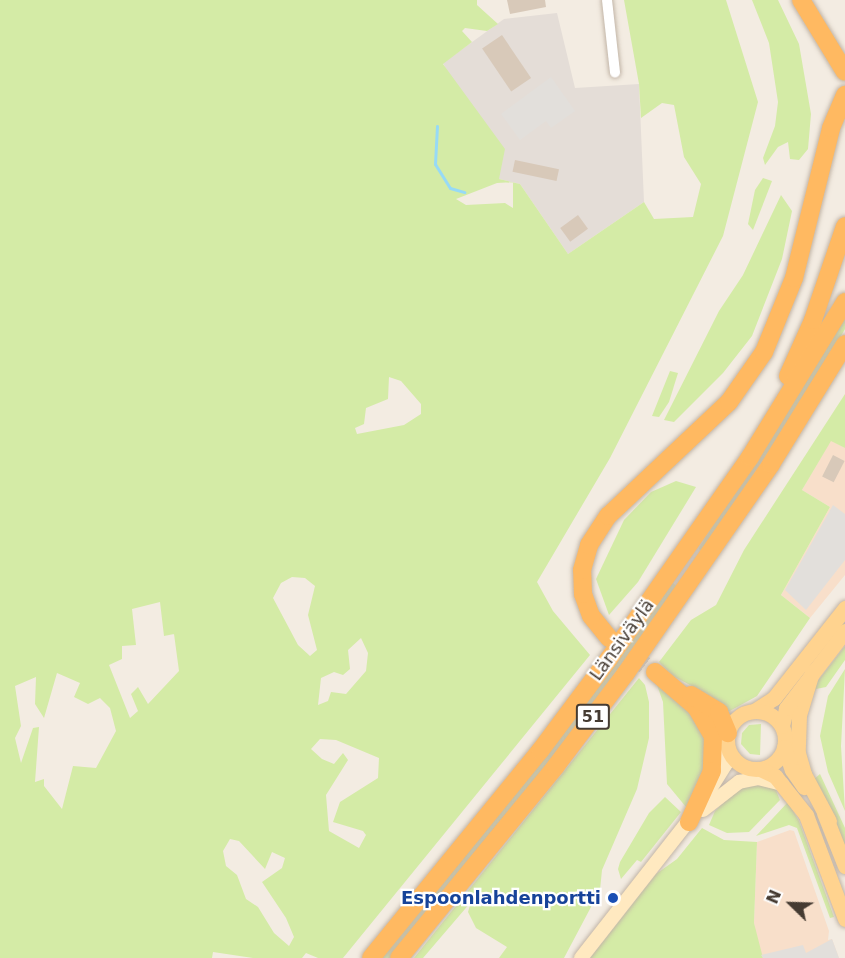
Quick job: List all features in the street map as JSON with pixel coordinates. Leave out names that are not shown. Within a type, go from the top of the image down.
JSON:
[{"type":"highway","points":[[801,0],[845,72]]},
{"type":"highway","points":[[609,638],[591,616],[583,594],[582,570],[589,545],[608,516],[729,402],[764,352],[794,278],[831,128],[845,95]]},
{"type":"highway","points":[[750,457],[813,320],[845,226]]},
{"type":"highway","name":"Länsiväylä","points":[[371,958],[540,751],[750,457],[845,302]]},
{"type":"highway","name":"Länsiväylä","points":[[399,958],[556,766],[646,645],[765,473],[845,344]]},
{"type":"highway","points":[[689,822],[712,771],[713,736],[696,707],[651,670],[713,707],[723,718],[728,740]]},
{"type":"main road","points":[[581,958],[689,822],[719,779],[726,764],[728,740],[737,717],[754,711],[774,698],[845,608]]},
{"type":"main road","points":[[829,821],[792,770],[784,747],[783,713],[845,631]]},
{"type":"main road","points":[[812,672],[799,715],[798,753],[804,774],[829,821],[845,866]]},
{"type":"main road","points":[[754,711],[770,714],[782,726]]},
{"type":"main road","points":[[728,740],[740,765],[772,774],[798,801],[815,834],[845,919]]},
{"type":"main road","points":[[703,810],[725,784],[775,762],[784,747]]},
{"type":"main road","points":[[689,822],[739,782],[758,778],[782,784]]},
{"type":"street","points":[[606,0],[615,73]]},
{"type":"shaded area","points":[[557,13],[575,88],[639,84],[644,202],[568,254],[520,184],[499,179],[443,63],[504,19]]},
{"type":"shaded area","points":[[551,77],[575,111],[551,128],[546,121],[520,140],[501,114]]},
{"type":"shaded area","points":[[831,440],[845,448],[845,575],[810,618],[781,595],[830,507],[802,490]]},
{"type":"shaded area","points":[[833,505],[845,514],[845,560],[806,610],[785,590]]},
{"type":"shaded area","points":[[790,830],[794,831],[829,931],[828,940],[832,939],[839,958],[763,958],[758,951],[754,923],[757,842]]},
{"type":"shaded area","points":[[832,939],[839,958],[763,958],[761,955],[803,945],[806,953]]},
{"type":"green space","points":[[0,0],[477,0],[477,5],[498,24],[487,31],[465,28],[462,31],[472,42],[443,64],[505,149],[499,179],[512,182],[497,183],[456,199],[466,205],[505,203],[513,208],[513,182],[520,184],[568,254],[644,202],[654,219],[693,217],[701,184],[684,157],[674,105],[662,103],[641,118],[639,84],[624,0],[726,0],[758,102],[723,236],[610,458],[537,582],[553,611],[590,655],[343,958],[318,958],[306,953],[302,958],[253,958],[213,952],[212,958],[0,958]],"holes":[[[389,377],[401,381],[421,404],[421,414],[404,425],[357,434],[355,428],[364,424],[366,408],[388,399]],[[292,577],[305,578],[315,586],[308,615],[317,650],[310,656],[298,645],[273,598],[281,583]],[[160,602],[164,636],[174,634],[179,671],[148,704],[138,687],[131,694],[138,711],[130,718],[109,665],[122,659],[122,646],[136,645],[132,609]],[[361,638],[368,653],[366,671],[346,694],[331,692],[328,701],[318,705],[321,678],[334,672],[343,675],[350,669],[348,650]],[[57,673],[80,683],[74,697],[88,704],[100,698],[110,708],[116,731],[96,768],[73,766],[62,809],[44,786],[44,779],[35,782],[39,727],[33,728],[21,763],[15,738],[21,726],[15,686],[36,677],[35,704],[44,718]],[[320,739],[336,740],[379,758],[378,778],[340,802],[333,822],[363,831],[366,835],[359,848],[329,831],[326,795],[348,760],[343,753],[334,764],[322,759],[311,749]],[[230,839],[239,841],[265,869],[272,852],[285,858],[282,868],[262,882],[286,918],[294,937],[289,946],[274,933],[258,907],[246,899],[237,875],[226,866],[223,851]]]},
{"type":"green space","points":[[752,0],[778,0],[799,44],[811,114],[808,149],[799,160],[790,159],[788,142],[778,147],[765,165],[763,158],[775,126],[778,102],[769,43]]},
{"type":"green space","points":[[763,178],[772,181],[753,230],[748,224],[755,190]]},
{"type":"green space","points":[[781,195],[792,211],[782,259],[752,336],[723,373],[674,422],[664,420],[719,311],[743,275]]},
{"type":"green space","points":[[845,315],[845,329],[815,380],[701,554],[699,548]]},
{"type":"green space","points":[[670,371],[678,373],[669,402],[659,417],[652,416]]},
{"type":"green space","points":[[845,394],[845,448],[831,441],[802,490],[830,507],[781,595],[810,618],[757,696],[728,712],[707,694],[673,676],[659,662],[691,620],[716,605],[744,550]]},
{"type":"green space","points":[[676,481],[696,487],[638,582],[609,615],[596,579],[624,520],[651,492]]},
{"type":"green space","points":[[673,583],[678,587],[667,603],[552,757],[390,958],[382,958],[518,790]]},
{"type":"green space","points":[[845,646],[845,660],[826,687],[816,689],[808,705],[817,682]]},
{"type":"green space","points":[[845,669],[841,746],[845,811],[828,772],[820,736],[828,696]]},
{"type":"green space","points":[[639,678],[645,685],[649,702],[649,738],[637,789],[602,870],[600,890],[564,958],[499,958],[507,947],[476,928],[468,912],[471,902],[423,958],[414,958]]},
{"type":"green space","points":[[657,685],[700,720],[710,754],[686,807],[667,784],[663,702]]},
{"type":"green space","points":[[761,724],[760,755],[750,754],[741,744],[742,733],[749,725]]},
{"type":"green space","points":[[820,774],[845,828],[845,853],[813,780]]},
{"type":"green space","points":[[761,785],[775,788],[780,800],[749,832],[727,833],[709,825],[715,811],[732,794],[746,786]]},
{"type":"green space","points":[[665,797],[681,812],[641,862],[637,860],[621,879],[618,869],[620,862],[649,813]]},
{"type":"green space","points":[[788,802],[799,821],[834,917],[830,918],[797,828],[789,825],[756,836]]},
{"type":"green space","points":[[702,828],[724,840],[757,842],[754,923],[763,958],[590,958],[656,874],[677,859]]},
{"type":"building","points":[[507,0],[545,0],[546,7],[510,14]]},
{"type":"building","points":[[502,35],[531,78],[511,92],[482,48]]},
{"type":"building","points":[[515,160],[559,169],[557,181],[513,172]]},
{"type":"building","points":[[578,215],[588,229],[570,242],[560,228]]},
{"type":"building","points":[[833,455],[845,461],[834,482],[822,476]]},
{"type":"waterway","points":[[437,126],[435,164],[450,188],[464,192]]},
{"type":"tunnel","points":[[609,638],[647,667]]},
{"type":"place","name":"Espoonlahdenportti","points":[[613,898]]}]
